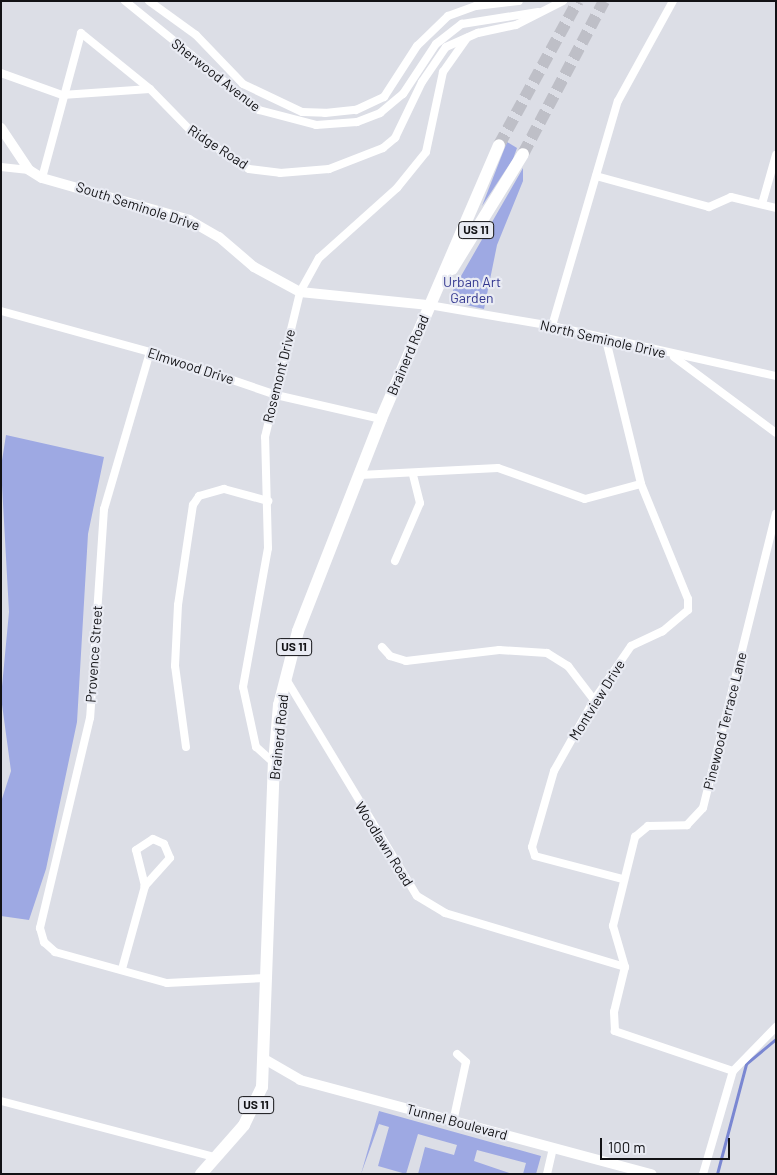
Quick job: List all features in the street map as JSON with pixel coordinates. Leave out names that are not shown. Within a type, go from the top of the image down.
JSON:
[{"type":"main road","name":"Brainerd Road","points":[[201,1174],[244,1125],[257,1102],[266,1060],[266,978],[274,763],[286,678],[298,631],[381,419],[499,145]]},
{"type":"main road","name":"Brainerd Road","points":[[429,305],[523,154]]},
{"type":"street","name":"Sherwood Avenue","points":[[125,1],[259,110],[316,125],[357,122],[380,114],[402,94],[436,44],[462,24],[544,11]]},
{"type":"street","name":"Sherwood Avenue","points":[[149,1],[196,35],[243,84],[302,112],[324,113],[356,110],[384,97],[417,46],[448,16],[476,6],[519,1]]},
{"type":"street","name":"Ridge Road","points":[[62,95],[81,33],[150,89],[192,132],[250,169],[280,173],[330,169],[383,148],[394,138],[422,82],[446,47],[467,38],[516,25],[563,1]]},
{"type":"street","points":[[552,326],[618,100],[673,1]]},
{"type":"street","name":"Rosemont Drive","points":[[274,763],[256,747],[242,687],[268,548],[268,501],[264,442],[300,292],[318,258],[397,188],[426,152],[443,72],[467,38]]},
{"type":"street","points":[[1,73],[62,95],[150,89]]},
{"type":"street","points":[[42,178],[62,95]]},
{"type":"street","name":"South Seminole Drive","points":[[1,128],[29,170],[42,178],[190,220],[219,237],[254,267],[300,292],[429,305]]},
{"type":"street","points":[[762,204],[776,155]]},
{"type":"street","points":[[1,167],[29,170]]},
{"type":"street","points":[[596,176],[709,207],[731,197],[776,208]]},
{"type":"street","name":"North Seminole Drive","points":[[429,305],[552,326],[672,356],[776,376]]},
{"type":"street","name":"Elmwood Drive","points":[[1,311],[150,352],[276,394],[381,419]]},
{"type":"street","name":"Montview Drive","points":[[606,340],[642,484],[688,599],[688,610],[663,631],[631,646],[594,700],[554,771],[532,847],[536,856],[622,879]]},
{"type":"street","name":"Provence Street","points":[[122,969],[55,952],[44,942],[40,928],[90,718],[104,509],[150,352]]},
{"type":"street","points":[[672,356],[776,433]]},
{"type":"street","points":[[360,475],[413,474],[498,468],[585,499],[642,484]]},
{"type":"street","points":[[395,561],[420,503],[413,474]]},
{"type":"street","points":[[186,747],[176,666],[178,605],[193,505],[199,496],[224,489],[268,501]]},
{"type":"street","name":"Pinewood Terrace Lane","points":[[622,879],[635,837],[648,826],[687,825],[703,808],[776,514]]},
{"type":"street","points":[[382,647],[390,656],[406,661],[499,650],[547,653],[568,666],[594,700]]},
{"type":"street","name":"Woodlawn Road","points":[[286,678],[418,896],[445,913],[625,967]]},
{"type":"street","points":[[145,886],[136,850],[153,839],[164,844],[170,858],[145,886],[122,969],[167,983],[266,978]]},
{"type":"street","points":[[622,879],[613,926],[625,967],[614,1012],[615,1032],[733,1071]]},
{"type":"street","points":[[703,1174],[733,1071],[776,1027]]},
{"type":"street","points":[[454,1122],[466,1062],[456,1054]]},
{"type":"street","name":"Tunnel Boulevard","points":[[266,1060],[300,1080],[652,1174]]},
{"type":"street","points":[[1,1100],[215,1157]]},
{"type":"street","points":[[547,1174],[553,1148]]},
{"type":"green space","points":[[507,142],[517,148],[513,159],[482,206]]},
{"type":"green space","name":"Urban Art Garden","points":[[523,168],[523,181],[497,245],[484,309],[457,303],[453,290]]},
{"type":"green space","points":[[6,435],[104,457],[88,534],[77,722],[46,869],[29,920],[1,916],[1,802],[11,771],[1,697],[9,612],[1,467]]},
{"type":"green space","points":[[379,1111],[541,1156],[536,1174],[523,1174],[526,1163],[477,1150],[474,1161],[512,1174],[418,1174],[425,1147],[454,1155],[457,1145],[418,1134],[406,1174],[378,1166],[389,1127],[379,1124],[361,1174]]},
{"type":"waterway","points":[[717,1174],[746,1064],[776,1039]]},
{"type":"tunnel","points":[[499,145],[578,1]]},
{"type":"tunnel","points":[[523,154],[604,1]]}]
